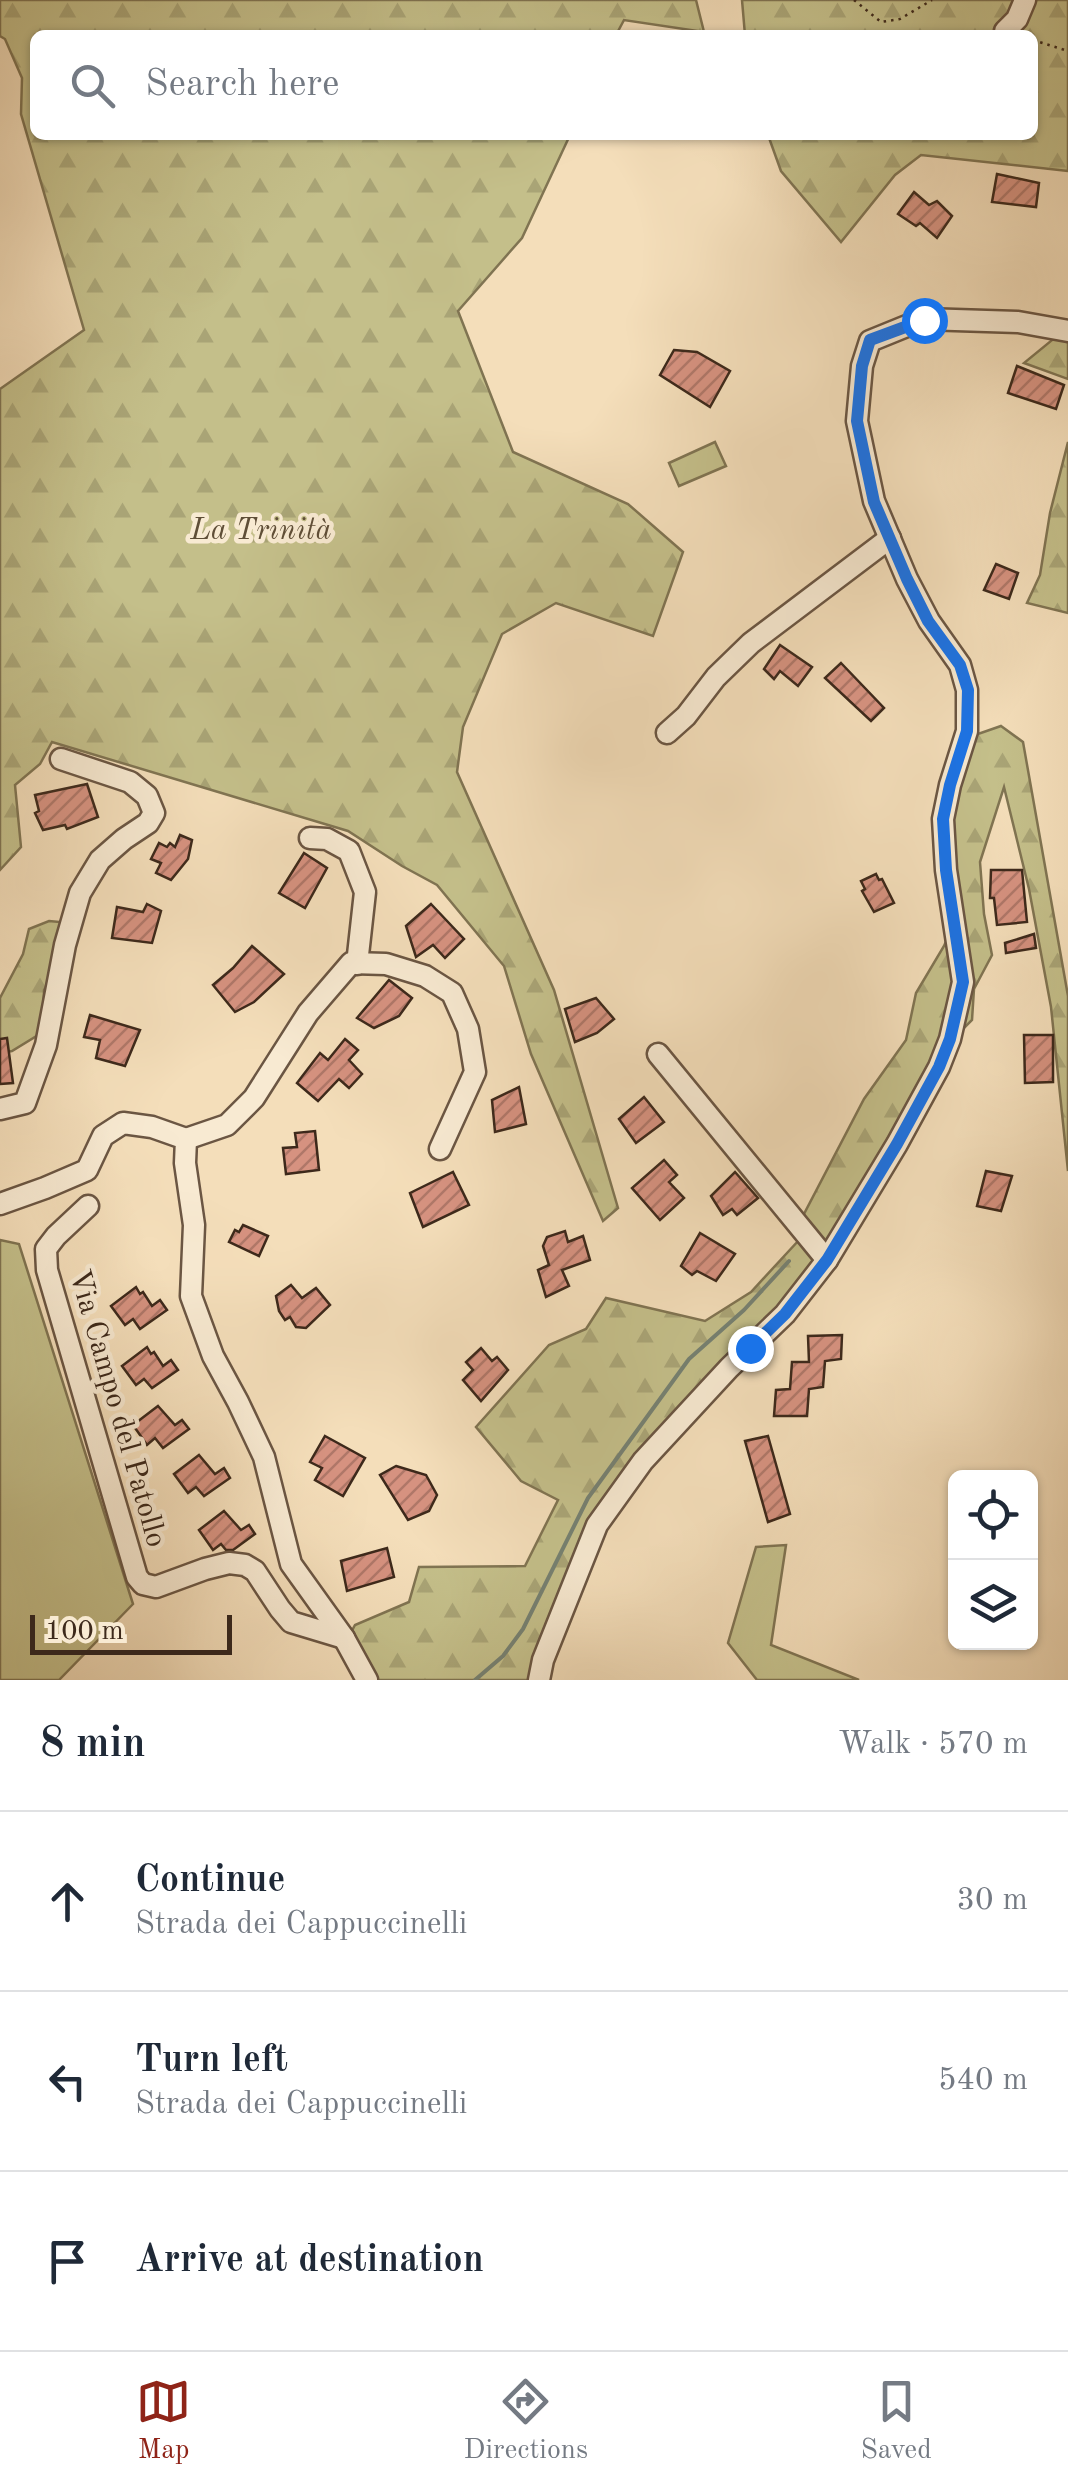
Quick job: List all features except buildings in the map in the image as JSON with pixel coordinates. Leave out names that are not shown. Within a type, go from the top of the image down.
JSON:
[{"type":"street","points":[[1006,30],[1017,20],[1025,0]]},
{"type":"street","points":[[539,1680],[543,1660],[597,1525],[643,1461],[785,1314],[827,1260],[897,1144],[950,1039],[963,982],[946,870],[943,819],[967,731],[968,690],[960,665],[928,621],[874,502],[857,421],[862,366],[870,340],[924,320],[1018,322],[1068,331]]},
{"type":"street","points":[[667,733],[751,642],[890,538]]},
{"type":"street","points":[[0,1109],[25,1103],[46,1045],[65,945],[80,893],[100,860],[148,824],[154,814],[147,796],[130,782],[61,758]]},
{"type":"street","points":[[310,838],[326,839],[349,850],[366,892],[357,964]]},
{"type":"street","points":[[0,1204],[87,1170],[103,1136],[123,1123],[152,1126],[186,1139],[227,1125],[254,1098],[308,1012],[351,964],[386,964],[425,976],[452,994],[468,1029],[475,1072],[440,1148]]},
{"type":"street","points":[[658,1054],[827,1260]]},
{"type":"street","points":[[186,1139],[185,1163],[194,1225],[191,1296],[213,1356],[264,1457],[291,1564],[344,1638],[367,1680]]},
{"type":"street","name":"Via Campo del Patollo","points":[[88,1206],[46,1249],[47,1270],[137,1577],[156,1587],[229,1563],[245,1565],[255,1572],[291,1622],[344,1638]]},
{"type":"path","points":[[854,0],[882,22],[900,19],[932,0]]},
{"type":"path","points":[[1038,41],[1068,50]]},
{"type":"green space","name":"La Trinità","points":[[0,0],[696,0],[704,30],[624,20],[619,30],[30,30],[30,140],[568,140],[522,238],[458,311],[513,452],[628,504],[683,552],[653,636],[556,603],[502,634],[463,727],[457,772],[554,990],[618,1208],[603,1221],[531,1054],[504,966],[437,885],[348,831],[52,742],[40,764],[15,785],[21,847],[0,870],[0,389],[84,330],[21,114],[22,78],[5,39],[0,36]]},
{"type":"green space","points":[[742,0],[1068,0],[1068,171],[921,155],[895,175],[841,242],[781,171],[770,140],[1038,140],[1038,30],[745,30]]},
{"type":"green space","points":[[1068,327],[1068,379],[1024,363]]},
{"type":"green space","points":[[715,442],[726,466],[679,486],[669,463]]},
{"type":"green space","points":[[1068,442],[1068,613],[1027,603],[1040,575]]},
{"type":"green space","points":[[1001,726],[1023,742],[1068,996],[1068,1171],[1051,1007],[1029,889],[1004,787],[980,862],[992,955],[974,989],[972,1020],[948,1044],[827,1260],[597,1525],[539,1680],[367,1680],[346,1642],[355,1625],[409,1602],[419,1567],[525,1566],[558,1500],[521,1481],[476,1427],[549,1345],[586,1329],[606,1298],[705,1321],[751,1292],[799,1240],[804,1214],[864,1099],[906,1040],[916,993],[954,923],[943,819],[975,735]]},
{"type":"green space","points":[[49,921],[71,923],[63,959],[44,990],[43,1032],[12,1051],[0,1053],[0,998],[23,954],[29,929]]},
{"type":"green space","points":[[0,1240],[19,1244],[133,1604],[59,1680],[0,1680]]},
{"type":"green space","points":[[786,1545],[771,1645],[859,1680],[757,1680],[728,1643],[756,1547]]},
{"type":"waterway","points":[[475,1680],[503,1656],[523,1629],[588,1498],[689,1359],[744,1310],[789,1261]]},
{"type":"route","points":[[750,1348],[785,1314],[827,1260],[897,1144],[939,1067],[963,982],[946,870],[943,819],[967,731],[968,690],[960,665],[928,621],[907,579],[874,502],[857,421],[862,366],[870,340],[924,320]]}]
